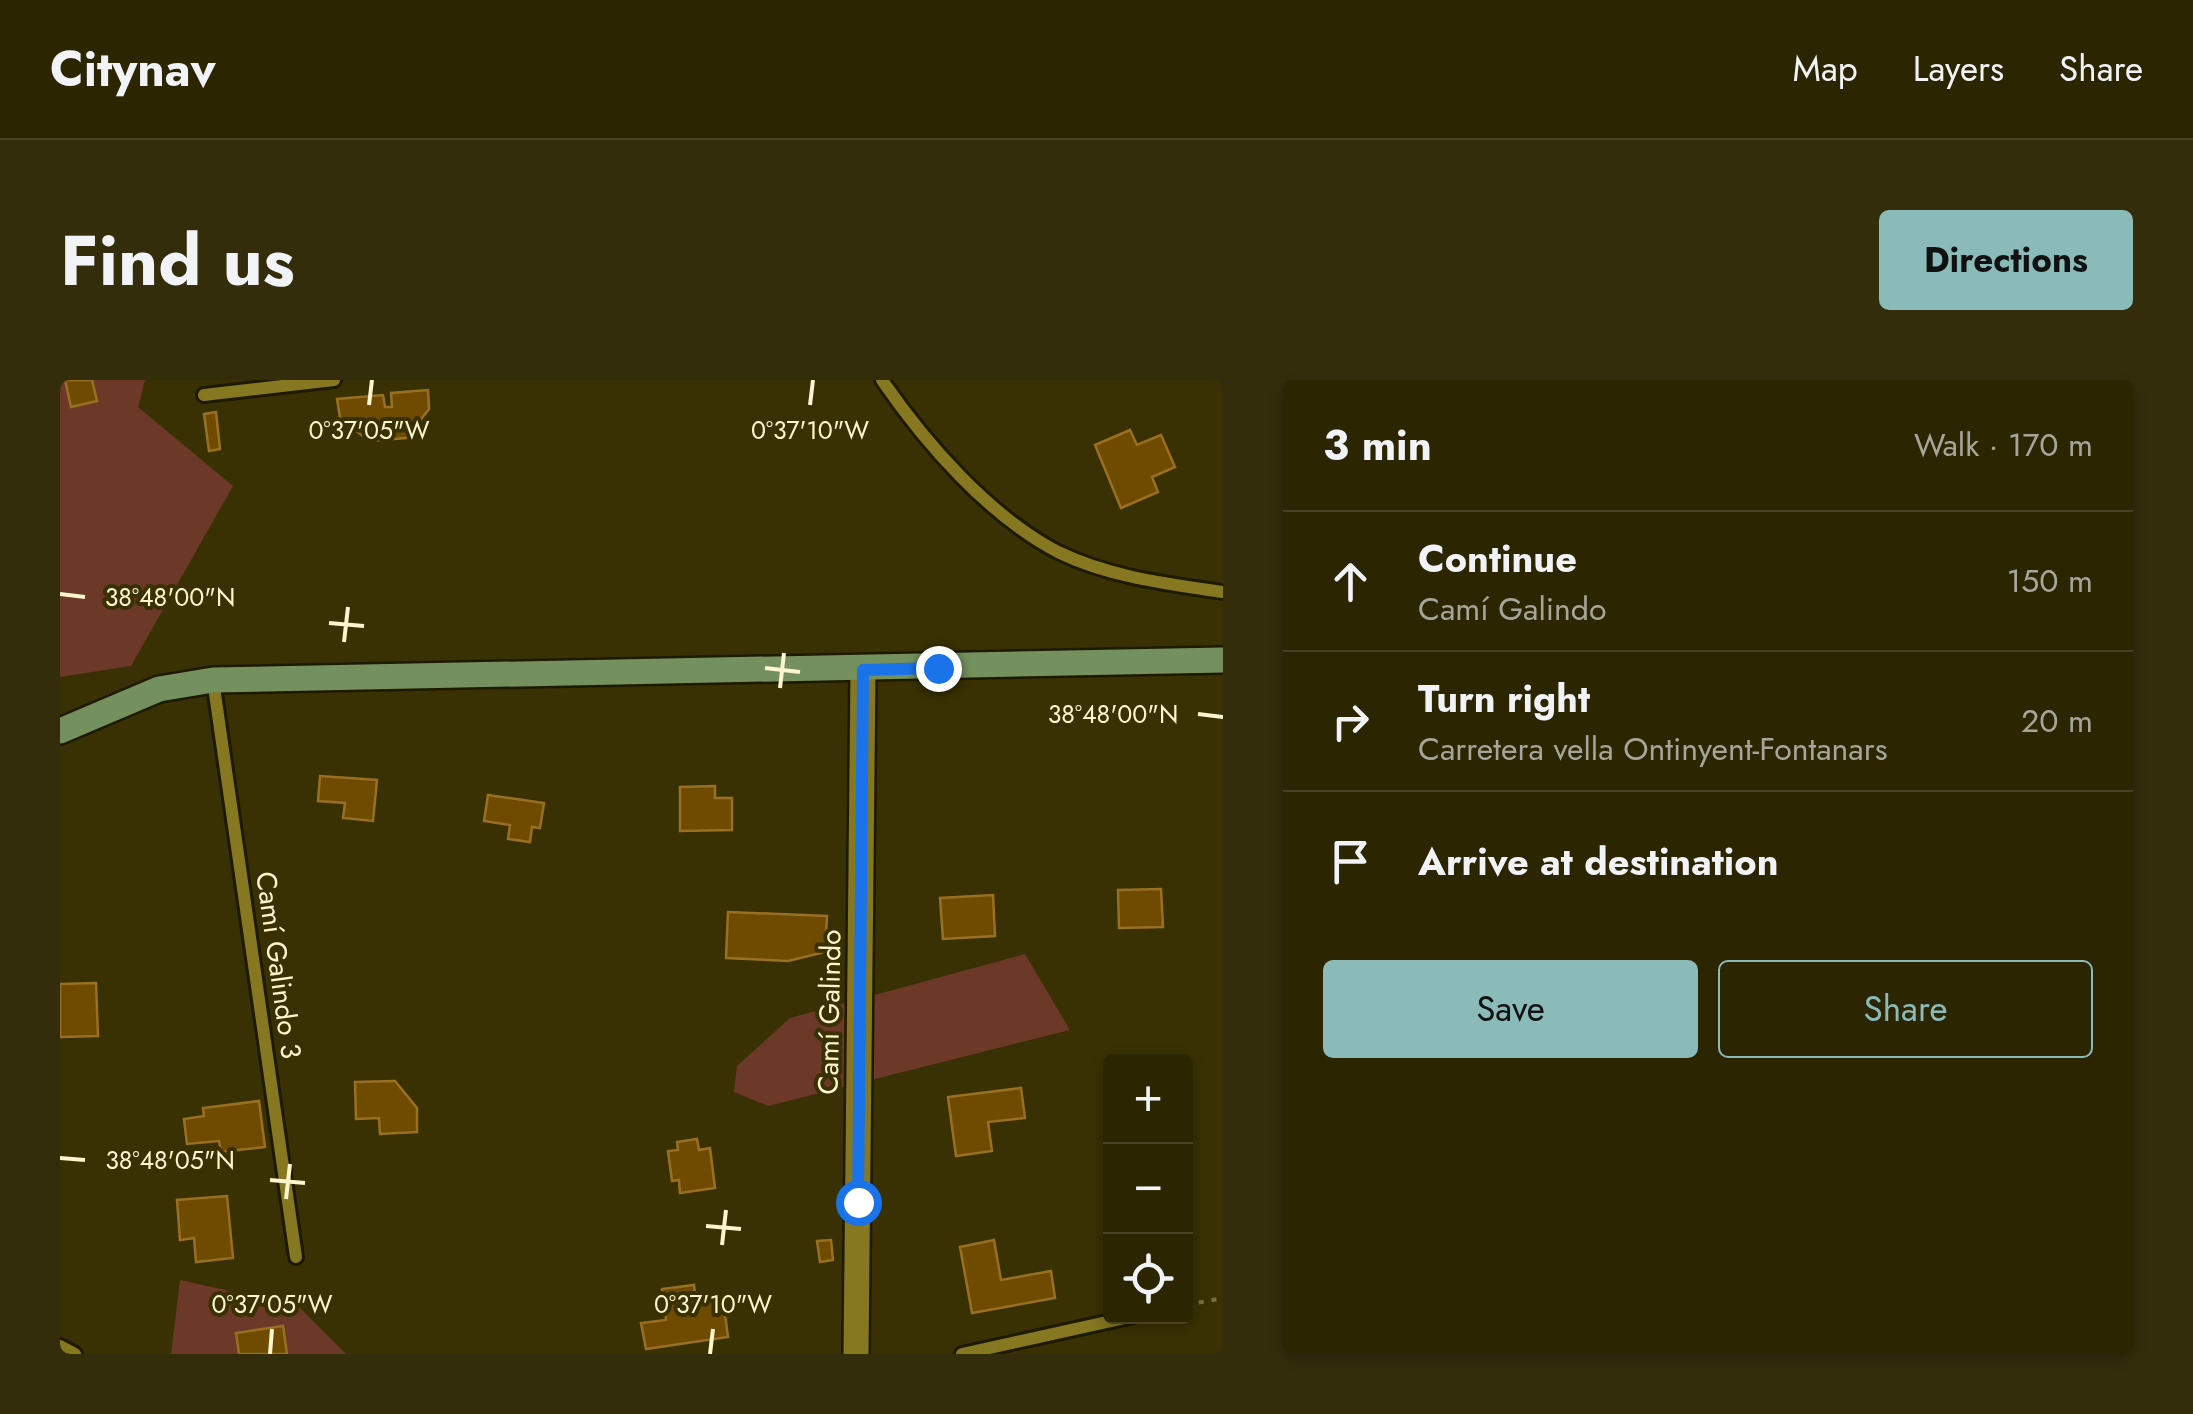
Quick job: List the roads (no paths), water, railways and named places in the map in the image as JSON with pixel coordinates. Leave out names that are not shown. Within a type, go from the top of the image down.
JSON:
[{"type":"street","points":[[60,731],[159,689],[213,680],[1223,660]]},
{"type":"street","name":"Camí Galindo","points":[[856,1354],[863,670]]},
{"type":"lane","points":[[204,394],[334,380]]},
{"type":"lane","points":[[882,380],[928,439],[995,506],[1059,552],[1158,583],[1223,592]]},
{"type":"lane","name":"Camí Galindo 3","points":[[213,680],[296,1257]]},
{"type":"lane","points":[[962,1354],[1103,1323]]},
{"type":"lane","points":[[60,1346],[75,1354]]}]
